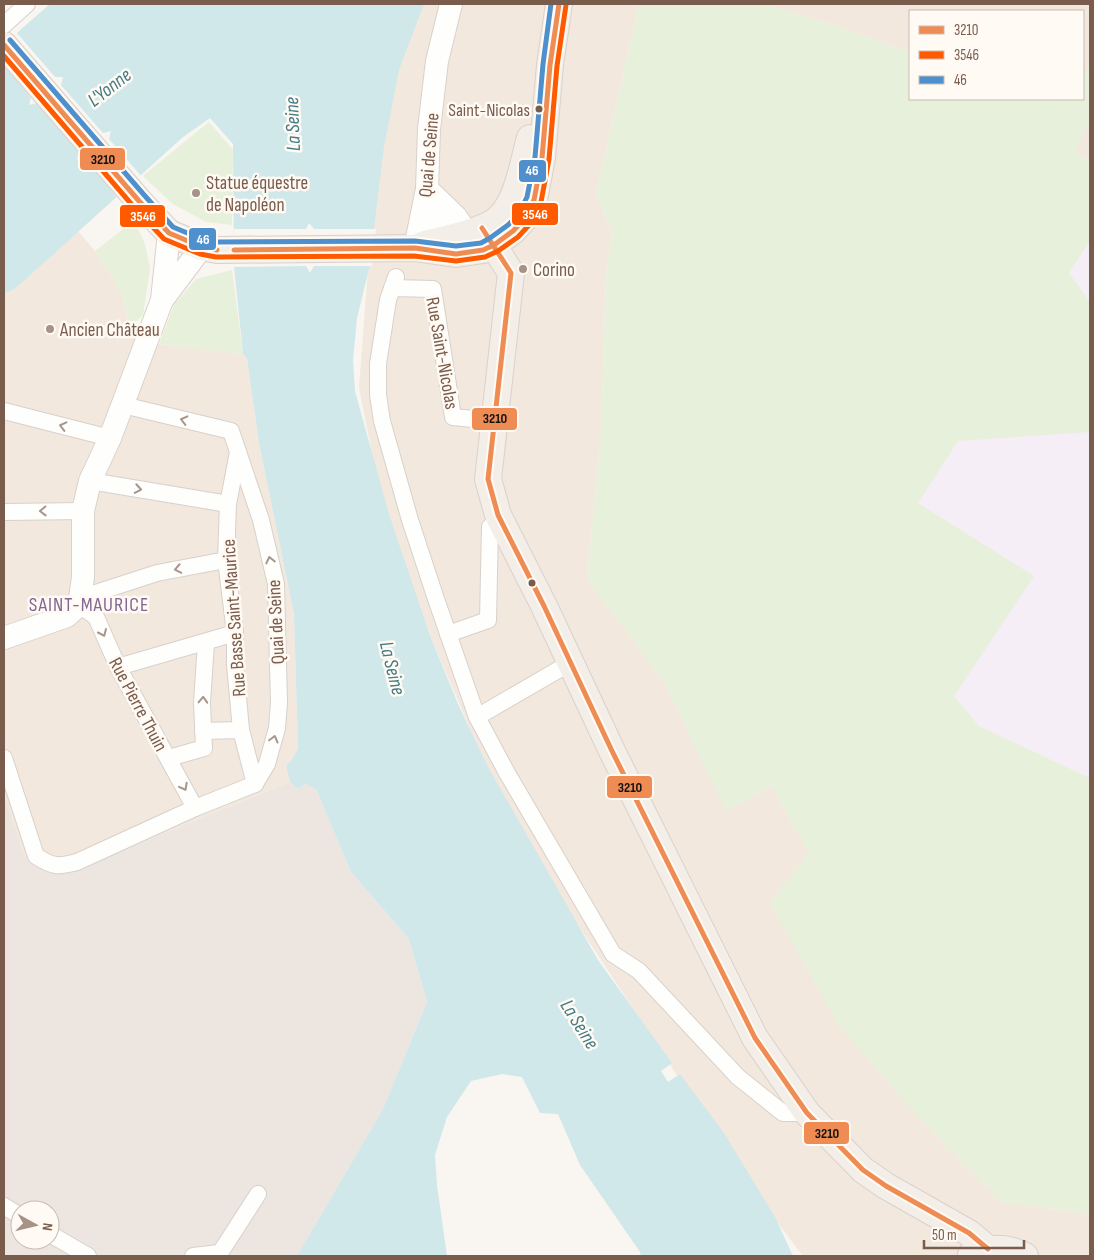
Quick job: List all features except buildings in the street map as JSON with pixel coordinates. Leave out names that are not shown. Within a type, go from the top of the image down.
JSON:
[{"type":"main road","name":"Quai de Seine","points":[[428,247],[432,194],[429,129],[437,61],[451,4]]},
{"type":"main road","points":[[481,235],[513,231],[524,219],[534,200],[542,158],[550,65],[559,4]]},
{"type":"main road","points":[[4,45],[170,233],[202,247],[217,250],[234,250],[428,247],[456,254],[483,250],[481,235]]},
{"type":"main road","points":[[432,194],[456,217],[481,235],[511,272],[488,479],[502,522],[688,904],[756,1038],[807,1114],[863,1170],[886,1186],[969,1233],[979,1252],[1002,1248],[1016,1251],[1025,1256]]},
{"type":"main road","points":[[4,638],[66,616],[79,602],[83,576],[83,511],[90,481],[110,438],[162,300],[170,233]]},
{"type":"main road","points":[[162,300],[202,247]]},
{"type":"main road","points":[[941,1218],[956,1242],[958,1256]]},
{"type":"street","points":[[4,25],[27,4]]},
{"type":"street","name":"Rue Saint-Nicolas","points":[[448,634],[410,520],[382,421],[378,396],[378,364],[388,300],[394,282],[433,289],[453,417],[494,421]]},
{"type":"street","name":"Quai de Seine","points":[[123,405],[231,431],[238,450],[261,520],[276,584],[278,720],[266,764],[255,784]]},
{"type":"street","points":[[4,412],[110,438]]},
{"type":"street","name":"Rue Basse Saint-Maurice","points":[[238,450],[228,504],[226,560],[235,633],[235,665],[241,730],[255,784]]},
{"type":"street","points":[[90,481],[228,504]]},
{"type":"street","points":[[4,512],[83,511]]},
{"type":"street","points":[[502,522],[490,527],[488,620],[448,634],[477,717],[613,954],[639,971],[738,1077],[784,1114],[807,1114]]},
{"type":"street","points":[[79,602],[157,573],[226,560]]},
{"type":"street","name":"Rue Pierre Thuin","points":[[79,602],[96,617],[118,668],[195,808]]},
{"type":"street","points":[[118,668],[235,633]]},
{"type":"street","points":[[169,758],[204,748],[202,703],[206,642]]},
{"type":"street","points":[[477,717],[570,663]]},
{"type":"street","points":[[203,731],[241,730]]},
{"type":"street","points":[[4,758],[36,856],[48,864],[59,867],[77,862],[195,808],[255,784]]},
{"type":"street","points":[[193,1256],[220,1252],[258,1194]]},
{"type":"street","points":[[60,1240],[88,1256]]},
{"type":"shaded area","points":[[423,4],[639,4],[596,195],[612,230],[606,275],[601,433],[587,579],[664,682],[726,810],[772,786],[1002,1202],[1090,1214],[1090,1256],[803,1256],[752,1189],[510,822],[390,542],[359,388],[374,189],[395,71]]},
{"type":"shaded area","points":[[763,4],[1090,4],[1090,115],[1043,100],[1084,100],[1084,10],[909,10],[909,52],[830,24]]},
{"type":"shaded area","points":[[1090,121],[1090,162],[1074,151]]},
{"type":"shaded area","points":[[78,231],[95,251],[122,293],[129,328],[159,344],[243,354],[247,359],[259,443],[294,614],[298,750],[286,766],[290,782],[64,874],[49,873],[34,866],[24,854],[4,796],[4,294],[16,288]]},
{"type":"shaded area","points":[[1090,241],[1090,778],[979,726],[954,698],[880,567],[917,503]]},
{"type":"shaded area","points":[[290,782],[298,789],[305,784],[316,789],[351,872],[409,939],[427,1002],[383,1109],[297,1256],[4,1256],[4,796],[24,854],[34,866],[49,873],[64,874]]},
{"type":"green space","points":[[639,4],[763,4],[830,24],[909,52],[909,100],[1084,100],[1084,76],[1090,61],[1090,121],[1074,151],[1090,162],[1090,241],[1069,273],[1090,302],[1090,432],[958,441],[918,503],[1034,576],[954,696],[979,726],[1090,778],[1090,1214],[1002,1202],[921,1120],[838,1024],[770,903],[809,853],[772,786],[726,811],[664,682],[587,579],[601,433],[606,275],[612,230],[596,195]]},
{"type":"green space","points":[[209,122],[233,150],[232,225],[206,222],[173,204],[143,176]]},
{"type":"green space","points":[[134,221],[145,244],[150,269],[143,315],[129,328],[122,293],[95,251]]},
{"type":"green space","points":[[232,270],[243,354],[159,344],[174,305],[196,279]]},
{"type":"water","points":[[50,4],[424,4],[399,70],[384,147],[369,269],[357,318],[353,360],[355,391],[389,514],[429,633],[458,704],[488,767],[598,960],[672,1063],[661,1071],[668,1082],[680,1074],[724,1133],[775,1217],[793,1256],[641,1256],[580,1165],[558,1114],[540,1113],[522,1077],[502,1074],[471,1081],[447,1117],[435,1155],[437,1185],[447,1256],[297,1256],[383,1109],[427,1002],[409,939],[351,872],[316,789],[305,784],[298,789],[290,782],[286,766],[298,749],[294,614],[259,443],[247,359],[243,354],[234,267],[233,144],[210,118],[183,137],[16,288],[4,294],[4,44]]},
{"type":"pier","points":[[22,24],[24,26],[17,33],[55,77],[63,77],[61,85],[103,133],[111,131],[109,139],[142,177],[118,199],[85,158],[77,160],[79,152],[37,103],[29,105],[31,98],[4,65],[4,40]]},
{"type":"pier","points":[[309,223],[314,229],[376,229],[372,266],[314,266],[310,273],[306,266],[234,267],[234,229],[306,229]]},
{"type":"transit line","name":"46","points":[[10,40],[173,227],[204,240],[218,242],[415,241],[456,246],[481,243],[490,238],[518,215],[527,197],[535,157],[543,64],[551,4]]},
{"type":"transit line","name":"3210","points":[[234,250],[415,248],[456,254],[483,250],[494,245],[513,231],[524,219],[534,200],[542,158],[550,65],[559,4]]},
{"type":"transit line","name":"3546","points":[[4,56],[133,206],[164,239],[200,254],[216,257],[414,256],[456,261],[485,257],[498,251],[518,237],[530,224],[541,202],[549,159],[557,66],[566,5]]},
{"type":"transit line","name":"3210","points":[[4,45],[169,233],[202,247],[217,250]]},
{"type":"transit line","name":"3210","points":[[482,228],[511,273],[488,479],[498,515],[544,606],[612,751],[755,1038],[807,1113],[863,1170],[886,1186],[969,1233],[988,1249]]},
{"type":"place","name":"Saint-Nicolas","points":[[539,109]]},
{"type":"place","name":"Statue équestre de Napoléon","points":[[196,193]]},
{"type":"place","name":"Corino","points":[[523,269]]},
{"type":"place","name":"Ancien Château","points":[[50,329]]},
{"type":"district","name":"SAINT-MAURICE","points":[[89,604]]},
{"type":"water label","name":"L'Yonne","points":[[109,87]]},
{"type":"water label","name":"La Seine","points":[[292,124]]},
{"type":"water label","name":"La Seine","points":[[393,668]]},
{"type":"water label","name":"La Seine","points":[[580,1024]]}]
